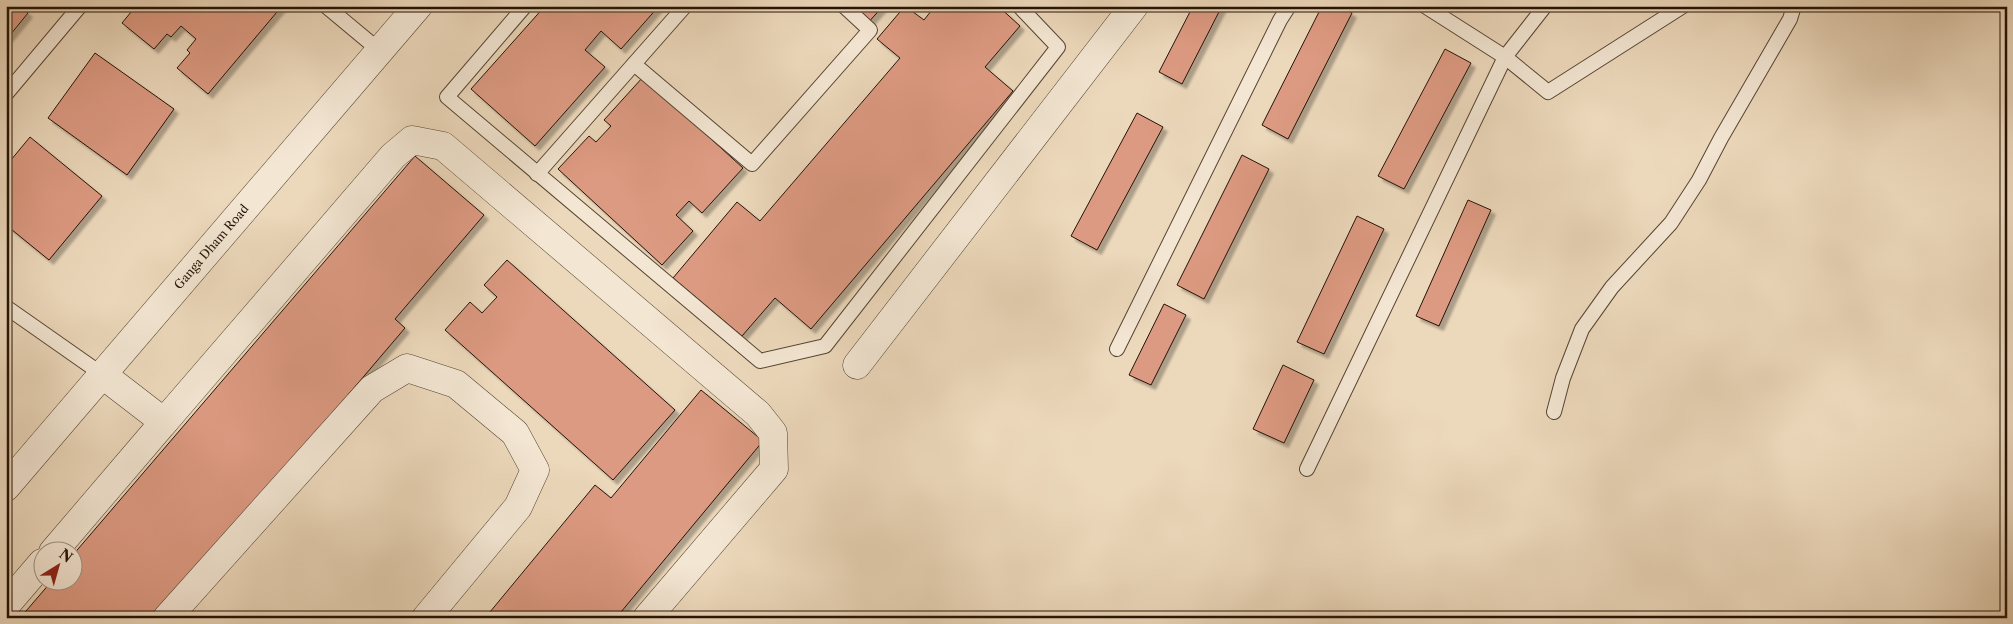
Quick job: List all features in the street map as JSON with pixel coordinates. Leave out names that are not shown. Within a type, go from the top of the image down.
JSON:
[{"type":"street","name":"Ganga Dham Road","points":[[6,487],[418,6]]},
{"type":"street","points":[[857,365],[1134,6]]},
{"type":"street","points":[[62,542],[393,156],[412,140],[442,146],[758,414],[773,434],[774,469],[647,618]]},
{"type":"street","points":[[167,618],[372,389],[407,368],[456,384],[514,433],[536,470],[518,507],[426,618]]},
{"type":"street","points":[[102,375],[164,422]]},
{"type":"street","points":[[6,605],[32,575]]},
{"type":"lane","points":[[6,94],[80,6]]},
{"type":"lane","points":[[326,6],[380,51]]},
{"type":"lane","points":[[525,6],[447,97],[760,361],[826,346],[1058,47],[1019,6]]},
{"type":"lane","points":[[537,174],[685,6]]},
{"type":"lane","points":[[634,64],[752,164],[870,30],[844,6]]},
{"type":"lane","points":[[1117,349],[1280,20],[1289,6]]},
{"type":"lane","points":[[1425,6],[1505,57],[1548,92],[1683,6]]},
{"type":"lane","points":[[1307,470],[1505,57],[1545,6]]},
{"type":"lane","points":[[1554,412],[1563,378],[1582,329],[1612,288],[1672,223],[1699,180],[1721,138],[1790,19],[1794,6]]},
{"type":"lane","points":[[6,307],[102,375]]},
{"type":"building","points":[[6,6],[20,6],[28,13],[6,40]]},
{"type":"building","points":[[136,6],[282,6],[208,94],[177,68],[190,53],[187,50],[196,39],[181,26],[171,37],[167,34],[154,49],[122,23]]},
{"type":"building","points":[[545,6],[659,6],[621,49],[601,31],[585,50],[605,67],[535,146],[471,89]]},
{"type":"building","points":[[848,6],[883,6],[867,24]]},
{"type":"building","points":[[905,6],[924,20],[935,6],[998,6],[1020,26],[985,67],[1013,91],[811,329],[775,298],[742,336],[673,278],[737,202],[760,221],[900,58],[877,39]]},
{"type":"building","points":[[1193,6],[1222,6],[1182,84],[1159,72]]},
{"type":"building","points":[[1322,6],[1339,6],[1352,13],[1288,139],[1262,125]]},
{"type":"building","points":[[1445,49],[1471,63],[1404,189],[1378,176]]},
{"type":"building","points":[[95,53],[174,109],[127,175],[48,118]]},
{"type":"building","points":[[643,77],[743,168],[702,213],[689,201],[676,215],[693,231],[662,265],[558,169],[589,136],[596,142],[611,126],[604,120]]},
{"type":"building","points":[[1137,113],[1163,127],[1097,250],[1071,236]]},
{"type":"building","points":[[30,137],[102,196],[49,260],[6,225],[6,166]]},
{"type":"building","points":[[1242,155],[1269,169],[1204,299],[1177,285]]},
{"type":"building","points":[[415,156],[484,215],[395,319],[405,328],[158,618],[20,618],[42,592],[82,592],[82,544]]},
{"type":"building","points":[[1468,200],[1491,210],[1439,326],[1416,316]]},
{"type":"building","points":[[1357,216],[1384,229],[1324,354],[1297,342]]},
{"type":"building","points":[[507,260],[675,410],[613,480],[445,330],[470,302],[482,313],[497,297],[484,285]]},
{"type":"building","points":[[1164,304],[1186,315],[1151,385],[1129,375]]},
{"type":"building","points":[[1283,365],[1314,380],[1284,443],[1253,429]]},
{"type":"building","points":[[701,390],[763,441],[616,618],[485,618],[595,485],[611,498]]}]
